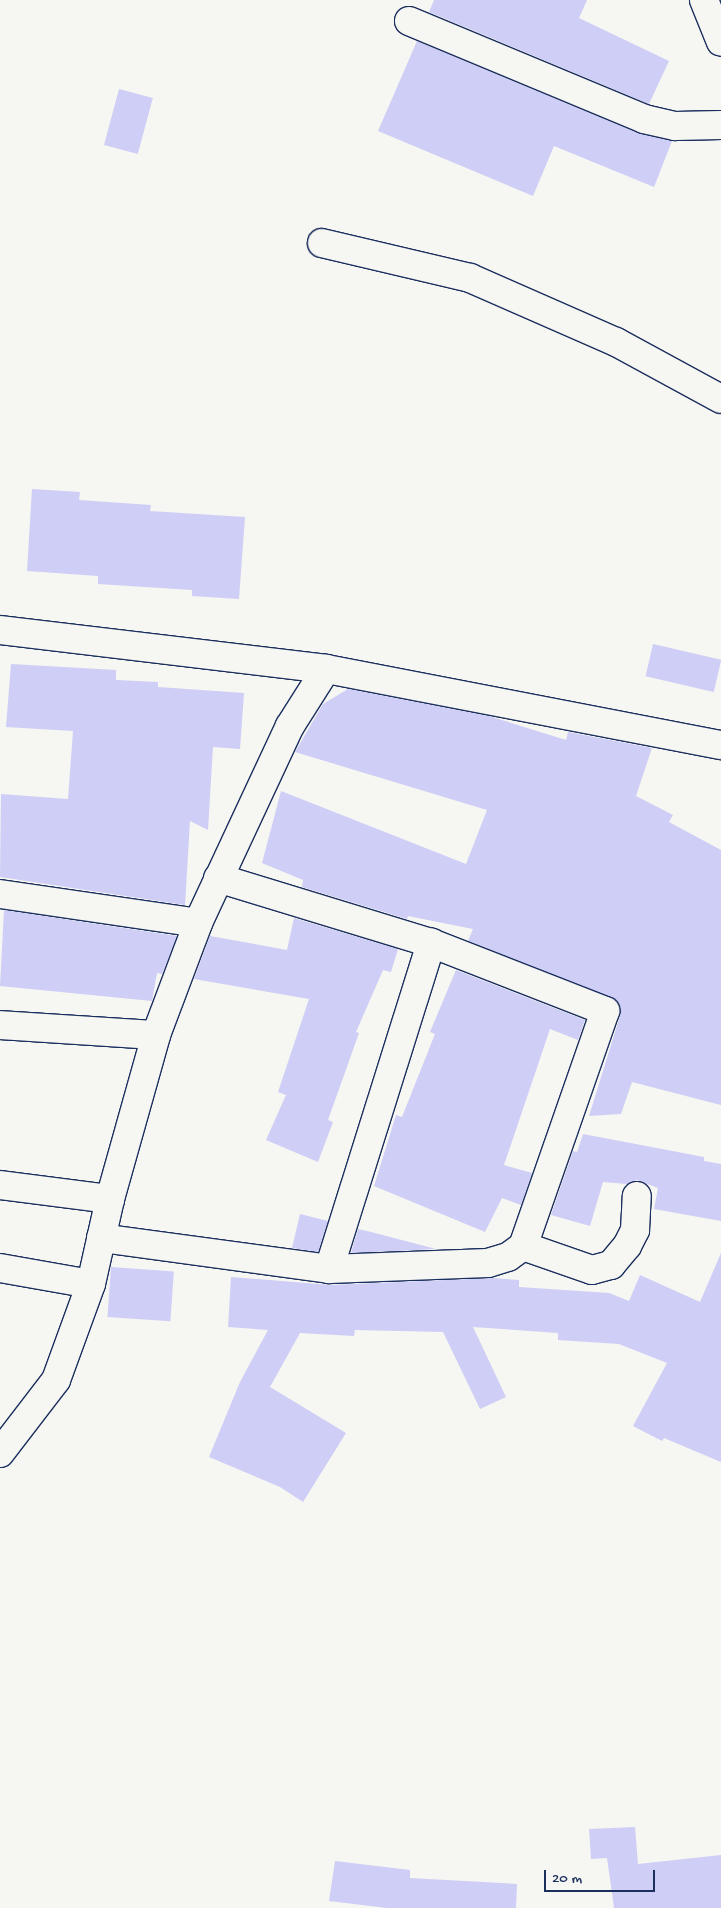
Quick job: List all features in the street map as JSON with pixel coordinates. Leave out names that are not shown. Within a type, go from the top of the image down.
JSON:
[{"type":"street","points":[[704,0],[721,42]]},
{"type":"street","points":[[408,21],[644,119],[675,126],[721,125]]},
{"type":"street","points":[[322,243],[470,278],[616,342],[721,399]]},
{"type":"street","points":[[0,630],[326,669],[721,745]]},
{"type":"street","points":[[0,1452],[56,1380],[91,1284],[110,1199],[156,1035],[198,924],[290,726],[326,669]]},
{"type":"street","points":[[101,1238],[329,1269],[488,1263],[508,1257],[523,1246],[605,1011],[431,943],[218,878]]},
{"type":"street","points":[[0,894],[198,924]]},
{"type":"street","points":[[329,1269],[431,943]]},
{"type":"street","points":[[0,1025],[156,1035]]},
{"type":"street","points":[[0,1186],[110,1199]]},
{"type":"street","points":[[523,1246],[592,1270],[612,1265],[627,1246],[635,1230],[637,1196]]},
{"type":"street","points":[[0,1268],[91,1284]]},
{"type":"building","points":[[434,0],[587,0],[579,18],[669,61],[649,104],[429,12]]},
{"type":"building","points":[[417,41],[638,133],[672,141],[654,187],[554,146],[533,196],[378,131]]},
{"type":"building","points":[[119,89],[153,98],[138,154],[104,145]]},
{"type":"building","points":[[32,489],[80,492],[79,500],[151,505],[150,511],[245,517],[239,599],[192,596],[192,590],[98,584],[98,576],[27,571]]},
{"type":"building","points":[[653,644],[721,660],[714,692],[646,676]]},
{"type":"building","points":[[11,664],[116,670],[116,680],[158,682],[158,687],[244,693],[240,749],[213,747],[208,830],[190,821],[185,905],[0,877],[1,794],[68,799],[73,731],[6,727]]},
{"type":"building","points":[[348,689],[489,716],[566,740],[568,732],[652,748],[636,796],[673,815],[669,822],[721,850],[721,1105],[632,1082],[621,1114],[589,1116],[620,1016],[617,1001],[468,941],[473,929],[408,916],[407,919],[302,887],[303,880],[262,863],[281,791],[466,864],[487,810],[295,752],[323,704]]},
{"type":"building","points":[[4,910],[177,936],[162,974],[157,973],[152,1001],[0,986]]},
{"type":"building","points":[[294,918],[398,949],[391,972],[383,970],[356,1032],[359,1033],[328,1120],[333,1122],[318,1162],[266,1140],[286,1095],[278,1092],[309,999],[194,979],[210,936],[287,950]]},
{"type":"building","points":[[456,970],[585,1020],[578,1040],[550,1029],[504,1165],[532,1173],[521,1205],[502,1198],[485,1232],[374,1186],[396,1115],[402,1117],[435,1034],[430,1032]]},
{"type":"building","points":[[583,1134],[704,1157],[704,1161],[721,1164],[721,1221],[654,1209],[658,1188],[637,1180],[627,1184],[603,1182],[590,1226],[551,1215],[573,1151],[577,1152]]},
{"type":"building","points":[[300,1214],[328,1221],[318,1252],[292,1248]]},
{"type":"building","points":[[358,1229],[371,1232],[436,1249],[351,1253]]},
{"type":"building","points":[[721,1253],[721,1462],[664,1438],[662,1441],[633,1426],[667,1363],[619,1344],[558,1340],[558,1333],[473,1327],[506,1397],[480,1409],[443,1332],[355,1330],[354,1336],[300,1333],[270,1387],[346,1433],[303,1502],[280,1487],[209,1457],[240,1382],[268,1330],[228,1327],[231,1277],[330,1285],[492,1278],[519,1280],[519,1287],[609,1293],[629,1301],[640,1275],[700,1302]]},
{"type":"building","points":[[111,1267],[174,1271],[170,1321],[108,1317]]},
{"type":"building","points":[[635,1827],[638,1864],[721,1855],[721,1908],[614,1908],[607,1858],[591,1859],[589,1829]]},
{"type":"building","points":[[335,1861],[410,1870],[410,1878],[517,1884],[516,1908],[387,1908],[329,1901]]}]
